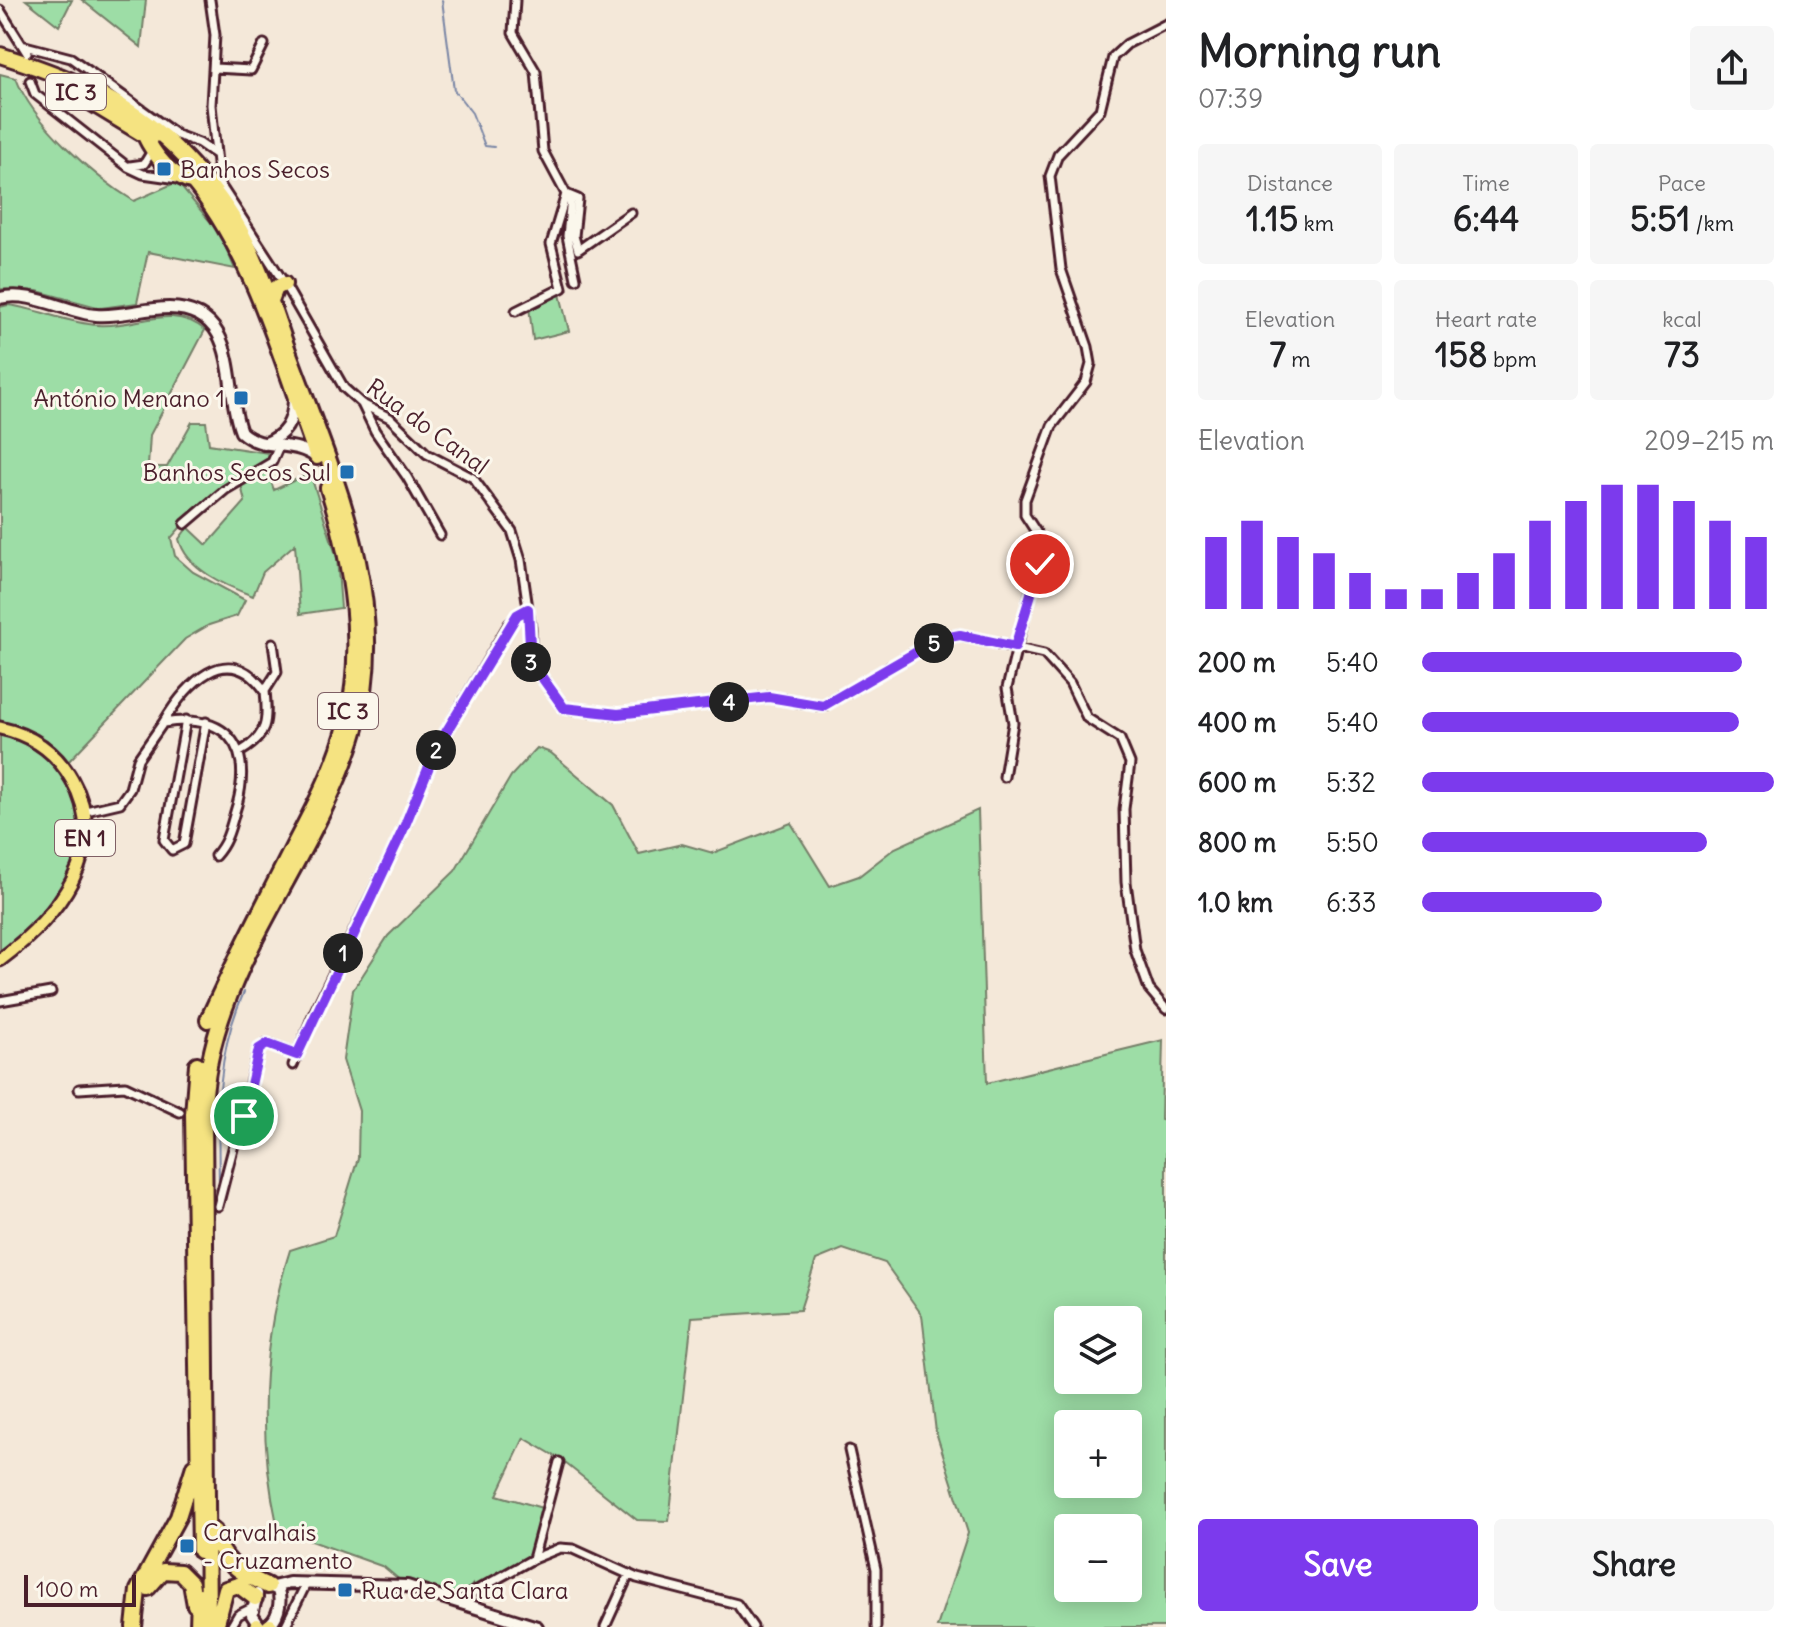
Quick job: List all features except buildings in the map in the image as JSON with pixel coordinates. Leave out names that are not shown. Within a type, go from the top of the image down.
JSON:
[{"type":"highway","name":"IC 3","points":[[0,55],[84,84],[128,110],[165,139],[213,191],[235,222],[261,279],[351,527],[365,606],[366,664],[357,725],[339,781],[235,984],[216,1026],[208,1057],[204,1114],[209,1511],[202,1624]]},
{"type":"highway","name":"IC 3","points":[[0,65],[80,93],[144,134],[159,145],[226,227],[244,263],[318,459],[348,558],[355,607],[355,663],[347,722],[329,777],[226,980],[207,1024],[199,1054],[193,1114],[202,1624]]},
{"type":"highway","points":[[144,134],[152,151],[187,181]]},
{"type":"highway","points":[[261,279],[283,281]]},
{"type":"highway","points":[[270,303],[276,288],[283,281]]},
{"type":"highway","points":[[134,1627],[138,1590],[178,1517],[198,1446]]},
{"type":"highway","points":[[209,1511],[225,1560],[238,1572],[270,1586]]},
{"type":"highway","points":[[142,1627],[142,1602],[155,1577],[172,1569],[186,1576],[202,1624]]},
{"type":"highway","points":[[226,1626],[226,1589],[238,1585],[254,1603]]},
{"type":"main road","name":"EN 1","points":[[0,728],[28,737],[57,757],[86,811],[83,857],[65,897],[18,946],[0,960]]},
{"type":"street","name":"Rua do Canal","points":[[210,0],[215,35],[211,105],[219,183],[283,281],[344,388],[362,404],[390,418],[427,454],[473,478],[512,531],[521,560],[531,662],[549,692],[564,708],[618,714],[769,697],[823,706],[939,639],[960,635],[1044,654],[1070,683],[1087,718],[1120,739],[1130,763],[1124,809],[1126,882],[1133,937],[1149,989],[1166,1009]]},
{"type":"street","points":[[515,0],[513,33],[536,72],[543,151],[569,196],[567,236],[576,279]]},
{"type":"street","points":[[0,10],[26,50],[71,58],[177,135],[215,154]]},
{"type":"street","points":[[1004,777],[1013,723],[1007,688],[1041,549],[1040,538],[1025,515],[1025,500],[1052,426],[1086,382],[1091,364],[1061,269],[1050,176],[1053,164],[1100,110],[1113,57],[1127,44],[1166,24]]},
{"type":"street","points":[[214,68],[251,70],[264,44]]},
{"type":"street","points":[[30,81],[35,94],[128,167],[143,174],[187,181]]},
{"type":"street","points":[[128,167],[144,164],[152,151]]},
{"type":"street","points":[[569,196],[578,199],[574,236],[578,250],[631,213]]},
{"type":"street","points":[[516,311],[562,288],[551,244],[569,196]]},
{"type":"street","points":[[0,298],[35,299],[76,313],[101,315],[171,308],[195,314],[215,329],[227,351],[241,432],[250,440],[264,444],[304,448],[318,459]]},
{"type":"street","points":[[264,444],[284,433],[291,423],[294,394]]},
{"type":"street","points":[[362,404],[375,431],[407,477],[440,535]]},
{"type":"street","points":[[185,524],[225,490],[272,462],[279,446]]},
{"type":"street","points":[[293,1065],[403,830],[437,747],[509,624],[528,609]]},
{"type":"street","points":[[240,752],[267,729],[265,691],[277,672],[273,643]]},
{"type":"street","points":[[86,811],[120,803],[130,789],[138,759],[202,673],[215,668],[242,671],[265,691]]},
{"type":"street","points":[[163,723],[186,720],[206,722],[232,739],[240,752],[242,784],[226,844],[215,856]]},
{"type":"street","points":[[186,720],[164,840],[172,850],[184,844],[206,722]]},
{"type":"street","points":[[0,1001],[51,992]]},
{"type":"street","points":[[218,1206],[259,1049],[267,1044],[297,1055]]},
{"type":"street","points":[[79,1089],[125,1086],[180,1112]]},
{"type":"street","points":[[849,1450],[876,1569],[876,1627]]},
{"type":"street","points":[[533,1559],[559,1462]]},
{"type":"street","points":[[459,1600],[533,1559],[560,1548],[573,1549],[629,1574],[737,1604],[753,1627]]},
{"type":"street","points":[[605,1627],[629,1574]]},
{"type":"street","points":[[262,1626],[280,1601],[303,1584]]},
{"type":"street","points":[[285,1627],[303,1584]]},
{"type":"street","points":[[226,1626],[270,1586],[303,1584],[407,1586],[537,1627]]},
{"type":"street","points":[[270,1586],[280,1601]]},
{"type":"street","points":[[254,1603],[262,1626]]},
{"type":"street","points":[[226,1626],[262,1626]]},
{"type":"green space","points":[[26,0],[72,0],[59,26]]},
{"type":"green space","points":[[82,0],[146,0],[141,47]]},
{"type":"green space","points":[[0,74],[16,78],[36,112],[66,147],[101,178],[134,201],[177,182],[219,232],[235,269],[148,252],[137,303],[101,308],[37,291],[0,289]]},
{"type":"green space","points":[[560,294],[569,331],[533,340],[529,307]]},
{"type":"green space","points":[[8,305],[98,325],[166,317],[192,322],[205,330],[150,435],[148,467],[167,467],[192,422],[206,422],[209,444],[268,453],[270,461],[202,503],[171,538],[175,556],[193,572],[245,600],[237,616],[209,625],[185,639],[68,762],[47,740],[0,721],[0,307]]},
{"type":"green space","points":[[267,470],[274,490],[310,473],[337,558],[341,608],[300,614],[295,544],[263,572],[253,596],[208,575],[183,550],[179,539],[188,527],[207,545],[245,502],[241,485]]},
{"type":"green space","points":[[0,735],[34,749],[55,767],[75,800],[80,824],[77,849],[69,873],[56,896],[20,936],[0,952]]},
{"type":"green space","points":[[537,748],[551,753],[613,805],[639,854],[682,844],[713,853],[791,823],[830,886],[859,876],[895,848],[978,810],[987,1083],[1163,1040],[1161,1120],[1166,1121],[1166,1627],[937,1627],[968,1533],[936,1432],[922,1315],[885,1263],[843,1249],[816,1260],[800,1310],[692,1317],[669,1521],[637,1520],[560,1459],[524,1438],[497,1495],[542,1508],[528,1560],[477,1588],[473,1584],[459,1600],[407,1586],[384,1567],[278,1529],[267,1459],[265,1388],[268,1353],[280,1284],[290,1250],[334,1236],[358,1158],[359,1111],[343,1060],[353,990],[388,936],[455,871],[511,776]]},
{"type":"waterway","points":[[442,0],[454,90],[472,113],[485,146],[494,147]]},
{"type":"waterway","points":[[219,1185],[219,1111],[223,1063],[244,992]]},
{"type":"place","name":"Banhos Secos","points":[[164,169]]},
{"type":"place","name":"António Menano 1","points":[[241,398]]},
{"type":"place","name":"Banhos Secos Sul","points":[[347,472]]},
{"type":"place","name":"Carvalhais - Cruzamento","points":[[187,1546]]},
{"type":"place","name":"Rua de Santa Clara","points":[[345,1590]]},
{"type":"route","points":[[244,1116],[252,1069],[259,1049],[267,1044],[297,1055],[314,1013],[403,830],[437,747],[517,615],[528,609],[531,662],[549,692],[564,708],[618,714],[769,697],[823,706],[865,685],[939,639],[960,635],[1015,647],[1040,564]]}]
